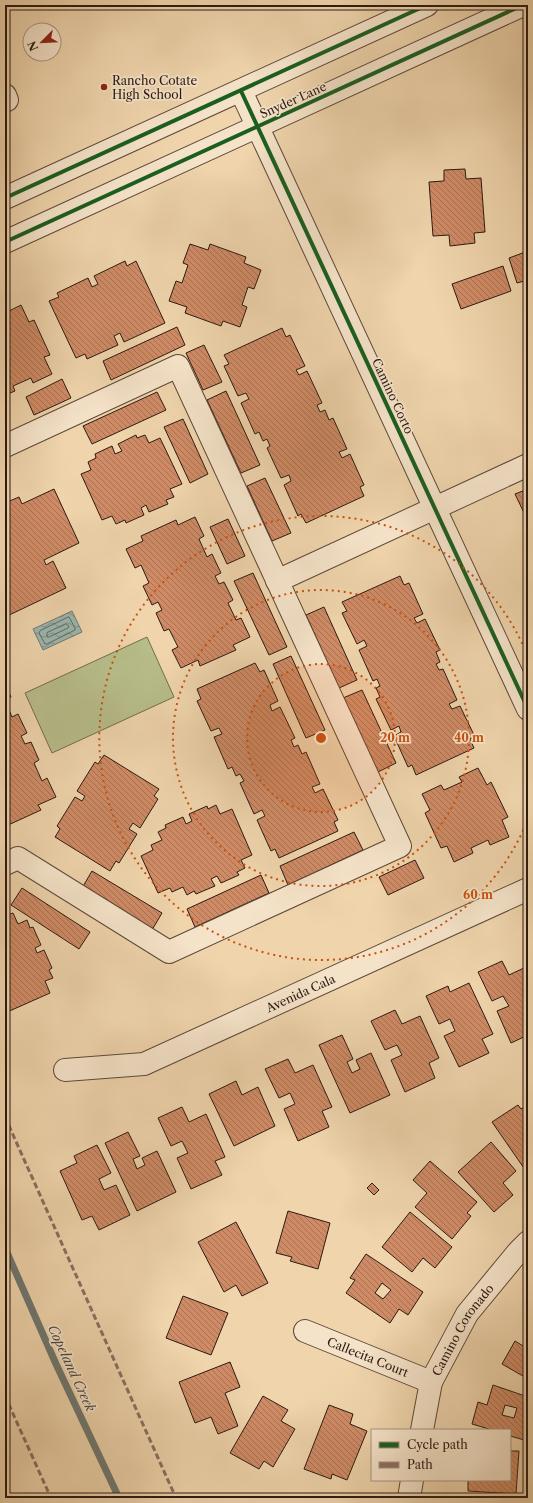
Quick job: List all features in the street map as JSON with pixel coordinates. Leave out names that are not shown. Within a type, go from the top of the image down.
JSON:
[{"type":"street","points":[[5,198],[427,5]]},
{"type":"street","name":"Snyder Lane","points":[[5,242],[523,5]]},
{"type":"street","name":"Camino Corto","points":[[241,91],[528,709]]},
{"type":"street","points":[[5,446],[178,366],[400,846],[169,952],[18,858],[5,864]]},
{"type":"street","points":[[278,581],[528,465]]},
{"type":"street","name":"Avenida Cala","points":[[65,1070],[144,1064],[528,889]]},
{"type":"street","name":"Camino Coronado","points":[[422,1429],[430,1382],[467,1314],[528,1242]]},
{"type":"street","name":"Callecita Court","points":[[305,1332],[430,1382]]},
{"type":"street","points":[[409,1498],[412,1481]]},
{"type":"green space","points":[[147,637],[174,697],[52,753],[25,693]]},
{"type":"water","points":[[72,611],[82,632],[43,650],[33,629]]},
{"type":"building","points":[[465,169],[466,179],[481,178],[485,232],[474,233],[475,243],[450,246],[449,235],[433,236],[429,182],[444,181],[444,170]]},
{"type":"building","points":[[190,244],[208,250],[210,244],[246,257],[244,263],[261,270],[254,289],[248,287],[242,305],[247,307],[240,327],[223,321],[221,326],[185,313],[187,307],[169,301],[176,281],[182,283],[188,265],[183,263]]},
{"type":"building","points":[[528,251],[528,280],[517,283],[509,258]]},
{"type":"building","points":[[125,261],[127,266],[136,261],[165,323],[124,342],[120,333],[114,336],[118,345],[87,359],[85,354],[76,358],[49,301],[59,297],[57,293],[88,278],[92,287],[98,284],[94,276]]},
{"type":"building","points":[[503,266],[511,291],[461,309],[452,284]]},
{"type":"building","points":[[21,305],[29,322],[34,320],[50,355],[44,357],[52,374],[33,383],[31,378],[13,386],[15,391],[5,395],[5,313]]},
{"type":"building","points":[[177,327],[185,345],[111,380],[103,361]]},
{"type":"building","points":[[282,328],[286,337],[290,335],[305,366],[296,370],[299,375],[307,371],[322,403],[317,405],[320,412],[325,410],[329,420],[333,418],[347,449],[339,452],[342,458],[350,454],[364,485],[360,487],[364,496],[306,523],[301,514],[298,516],[284,485],[291,481],[289,475],[281,478],[267,448],[270,446],[267,439],[263,441],[259,432],[255,434],[241,403],[249,399],[246,393],[238,396],[224,366],[229,364],[224,355]]},
{"type":"building","points":[[204,345],[222,382],[203,390],[186,353]]},
{"type":"building","points":[[62,379],[71,398],[34,415],[26,397]]},
{"type":"building","points":[[226,391],[260,465],[241,473],[207,400]]},
{"type":"building","points":[[157,392],[166,410],[92,444],[83,426]]},
{"type":"building","points":[[183,419],[208,474],[190,483],[164,427]]},
{"type":"building","points":[[136,435],[137,438],[145,435],[149,443],[160,438],[182,484],[170,489],[174,497],[166,500],[168,504],[149,512],[146,505],[141,508],[144,515],[126,523],[125,520],[116,524],[112,516],[102,520],[81,474],[91,470],[88,462],[96,458],[95,454],[112,446],[115,454],[122,451],[118,444]]},
{"type":"building","points":[[265,478],[291,533],[272,541],[247,486]]},
{"type":"building","points":[[54,489],[79,543],[44,560],[46,565],[53,561],[66,588],[5,617],[5,583],[9,581],[5,572],[5,503],[19,497],[22,504]]},
{"type":"building","points":[[528,489],[528,517],[526,517],[515,494]]},
{"type":"building","points":[[195,517],[204,536],[199,539],[207,557],[212,554],[221,573],[215,576],[219,584],[224,582],[233,600],[228,603],[236,620],[241,618],[250,637],[233,645],[236,650],[200,666],[198,660],[181,668],[172,650],[178,647],[169,629],[164,631],[156,613],[162,610],[158,602],[152,605],[143,586],[149,583],[141,565],[135,568],[126,549],[143,541],[141,536],[176,520],[178,525]]},
{"type":"building","points":[[228,519],[245,556],[227,564],[210,527]]},
{"type":"building","points":[[528,562],[528,572],[524,564]]},
{"type":"building","points":[[253,573],[287,647],[269,655],[234,581]]},
{"type":"building","points":[[400,576],[404,585],[409,583],[423,614],[414,618],[417,623],[425,619],[440,650],[436,652],[440,662],[436,664],[439,670],[443,669],[457,700],[449,704],[452,709],[460,706],[475,737],[470,739],[474,748],[416,775],[412,765],[408,767],[394,736],[401,732],[399,726],[391,730],[376,699],[380,697],[376,688],[380,686],[377,679],[373,681],[359,650],[367,646],[364,640],[357,644],[342,613],[347,611],[342,602]]},
{"type":"building","points":[[324,607],[357,680],[339,688],[306,615]]},
{"type":"building","points":[[291,656],[325,730],[306,738],[273,664]]},
{"type":"building","points":[[255,663],[260,672],[264,670],[278,701],[270,705],[272,711],[280,707],[295,738],[291,740],[294,747],[298,745],[302,754],[306,752],[320,784],[312,787],[315,793],[323,789],[338,820],[334,822],[338,831],[279,858],[275,849],[271,851],[257,820],[265,816],[262,810],[254,814],[240,783],[244,781],[240,774],[236,776],[232,767],[228,769],[214,737],[222,734],[219,728],[211,731],[197,701],[201,699],[197,689]]},
{"type":"building","points":[[5,684],[11,697],[5,699]]},
{"type":"building","points":[[362,690],[396,763],[378,772],[343,698]]},
{"type":"building","points":[[5,700],[12,717],[18,714],[27,733],[21,736],[25,744],[31,742],[39,760],[34,763],[42,781],[47,778],[56,797],[38,805],[41,810],[6,826]]},
{"type":"building","points":[[104,755],[159,789],[154,796],[158,799],[140,828],[133,823],[129,829],[137,834],[119,863],[116,861],[110,871],[55,837],[60,829],[57,826],[75,797],[82,801],[85,796],[77,791],[95,762],[98,764]]},
{"type":"building","points":[[478,768],[487,785],[491,782],[508,817],[502,820],[509,837],[490,845],[488,840],[471,848],[473,853],[454,862],[447,846],[441,848],[425,813],[430,810],[422,794],[441,785],[444,790],[462,782],[459,777]]},
{"type":"building","points":[[216,805],[220,814],[232,809],[252,855],[241,860],[245,868],[237,872],[239,875],[221,883],[217,876],[211,879],[215,886],[196,894],[194,891],[187,895],[183,887],[172,892],[170,888],[158,893],[141,856],[153,850],[151,845],[162,840],[158,832],[166,828],[165,825],[183,817],[186,824],[192,821],[189,814],[207,806],[208,809]]},
{"type":"building","points":[[354,832],[363,850],[288,885],[280,866]]},
{"type":"building","points":[[415,860],[424,878],[388,895],[379,877]]},
{"type":"building","points":[[92,871],[162,913],[152,930],[82,888]]},
{"type":"building","points":[[261,875],[269,893],[195,927],[187,909]]},
{"type":"building","points":[[22,888],[90,932],[79,949],[11,905]]},
{"type":"building","points":[[13,913],[18,924],[27,920],[30,928],[33,927],[41,945],[35,948],[37,953],[44,950],[52,968],[49,970],[53,978],[45,981],[50,993],[5,1013],[5,916]]},
{"type":"building","points":[[502,961],[509,975],[526,967],[528,972],[528,1035],[511,1043],[497,1011],[509,1006],[503,996],[492,1001],[478,972]]},
{"type":"building","points":[[469,983],[493,1034],[482,1039],[489,1053],[459,1067],[444,1036],[455,1031],[450,1019],[439,1024],[426,996],[448,986],[450,992]]},
{"type":"building","points":[[395,1010],[402,1024],[420,1016],[439,1058],[429,1063],[435,1078],[405,1092],[391,1060],[402,1055],[397,1045],[385,1050],[371,1021]]},
{"type":"building","points":[[342,1035],[353,1059],[347,1062],[352,1073],[360,1069],[356,1060],[371,1053],[390,1095],[350,1113],[319,1045]]},
{"type":"building","points":[[288,1059],[295,1073],[313,1065],[332,1107],[322,1111],[329,1127],[298,1141],[284,1109],[295,1104],[290,1093],[279,1098],[265,1069]]},
{"type":"building","points":[[236,1081],[242,1095],[258,1087],[275,1126],[234,1146],[209,1094]]},
{"type":"building","points":[[528,1104],[528,1174],[492,1122],[518,1105],[521,1109]]},
{"type":"building","points":[[182,1107],[189,1122],[206,1114],[225,1157],[215,1161],[222,1175],[191,1189],[177,1158],[188,1153],[182,1141],[171,1146],[158,1118]]},
{"type":"building","points":[[128,1132],[140,1156],[133,1159],[137,1169],[145,1165],[142,1158],[157,1151],[176,1192],[137,1211],[105,1143]]},
{"type":"building","points":[[491,1142],[516,1171],[503,1183],[513,1195],[494,1212],[458,1172]]},
{"type":"building","points":[[97,1145],[111,1173],[99,1179],[104,1190],[116,1185],[130,1215],[99,1230],[92,1216],[82,1220],[60,1171],[77,1163],[74,1156]]},
{"type":"building","points":[[430,1161],[477,1202],[467,1213],[471,1216],[452,1239],[415,1207],[427,1193],[413,1180]]},
{"type":"building","points":[[372,1183],[379,1190],[374,1195],[367,1188]]},
{"type":"building","points":[[288,1211],[330,1223],[318,1269],[290,1261],[292,1257],[276,1253]]},
{"type":"building","points":[[410,1212],[452,1247],[435,1268],[423,1258],[412,1272],[382,1247]]},
{"type":"building","points":[[236,1222],[268,1283],[242,1296],[236,1285],[224,1292],[198,1242]]},
{"type":"building","points":[[366,1254],[423,1292],[408,1315],[399,1309],[390,1323],[346,1293],[355,1280],[350,1278]],"holes":[[[382,1283],[391,1290],[383,1299],[375,1293]]]},
{"type":"building","points":[[183,1296],[228,1313],[211,1355],[166,1338]]},
{"type":"building","points":[[515,1341],[528,1349],[528,1379],[502,1364]]},
{"type":"building","points":[[230,1362],[240,1387],[225,1393],[238,1426],[218,1434],[211,1417],[195,1423],[179,1382]]},
{"type":"building","points":[[493,1385],[528,1397],[528,1441],[511,1436],[511,1429],[489,1429],[472,1424],[478,1402],[487,1405]],"holes":[[[505,1405],[517,1408],[514,1418],[502,1415]]]},
{"type":"building","points":[[263,1396],[288,1410],[281,1421],[295,1429],[273,1467],[264,1461],[259,1469],[230,1453]]},
{"type":"building","points":[[329,1405],[353,1414],[350,1424],[367,1431],[347,1480],[332,1474],[331,1479],[304,1469]]},
{"type":"building","points":[[511,1451],[519,1451],[516,1494],[468,1491],[468,1481],[511,1481]]},
{"type":"waterway","name":"Copeland Creek","points":[[5,1248],[56,1364],[119,1498]]},
{"type":"marked path","points":[[5,1117],[176,1498]]},
{"type":"marked path","points":[[5,1396],[51,1498]]},
{"type":"cycle path","points":[[5,198],[427,5]]},
{"type":"cycle path","points":[[5,242],[523,5]]},
{"type":"cycle path","points":[[241,91],[528,709]]},
{"type":"place","name":"Rancho Cotate High School","points":[[104,87]]}]
